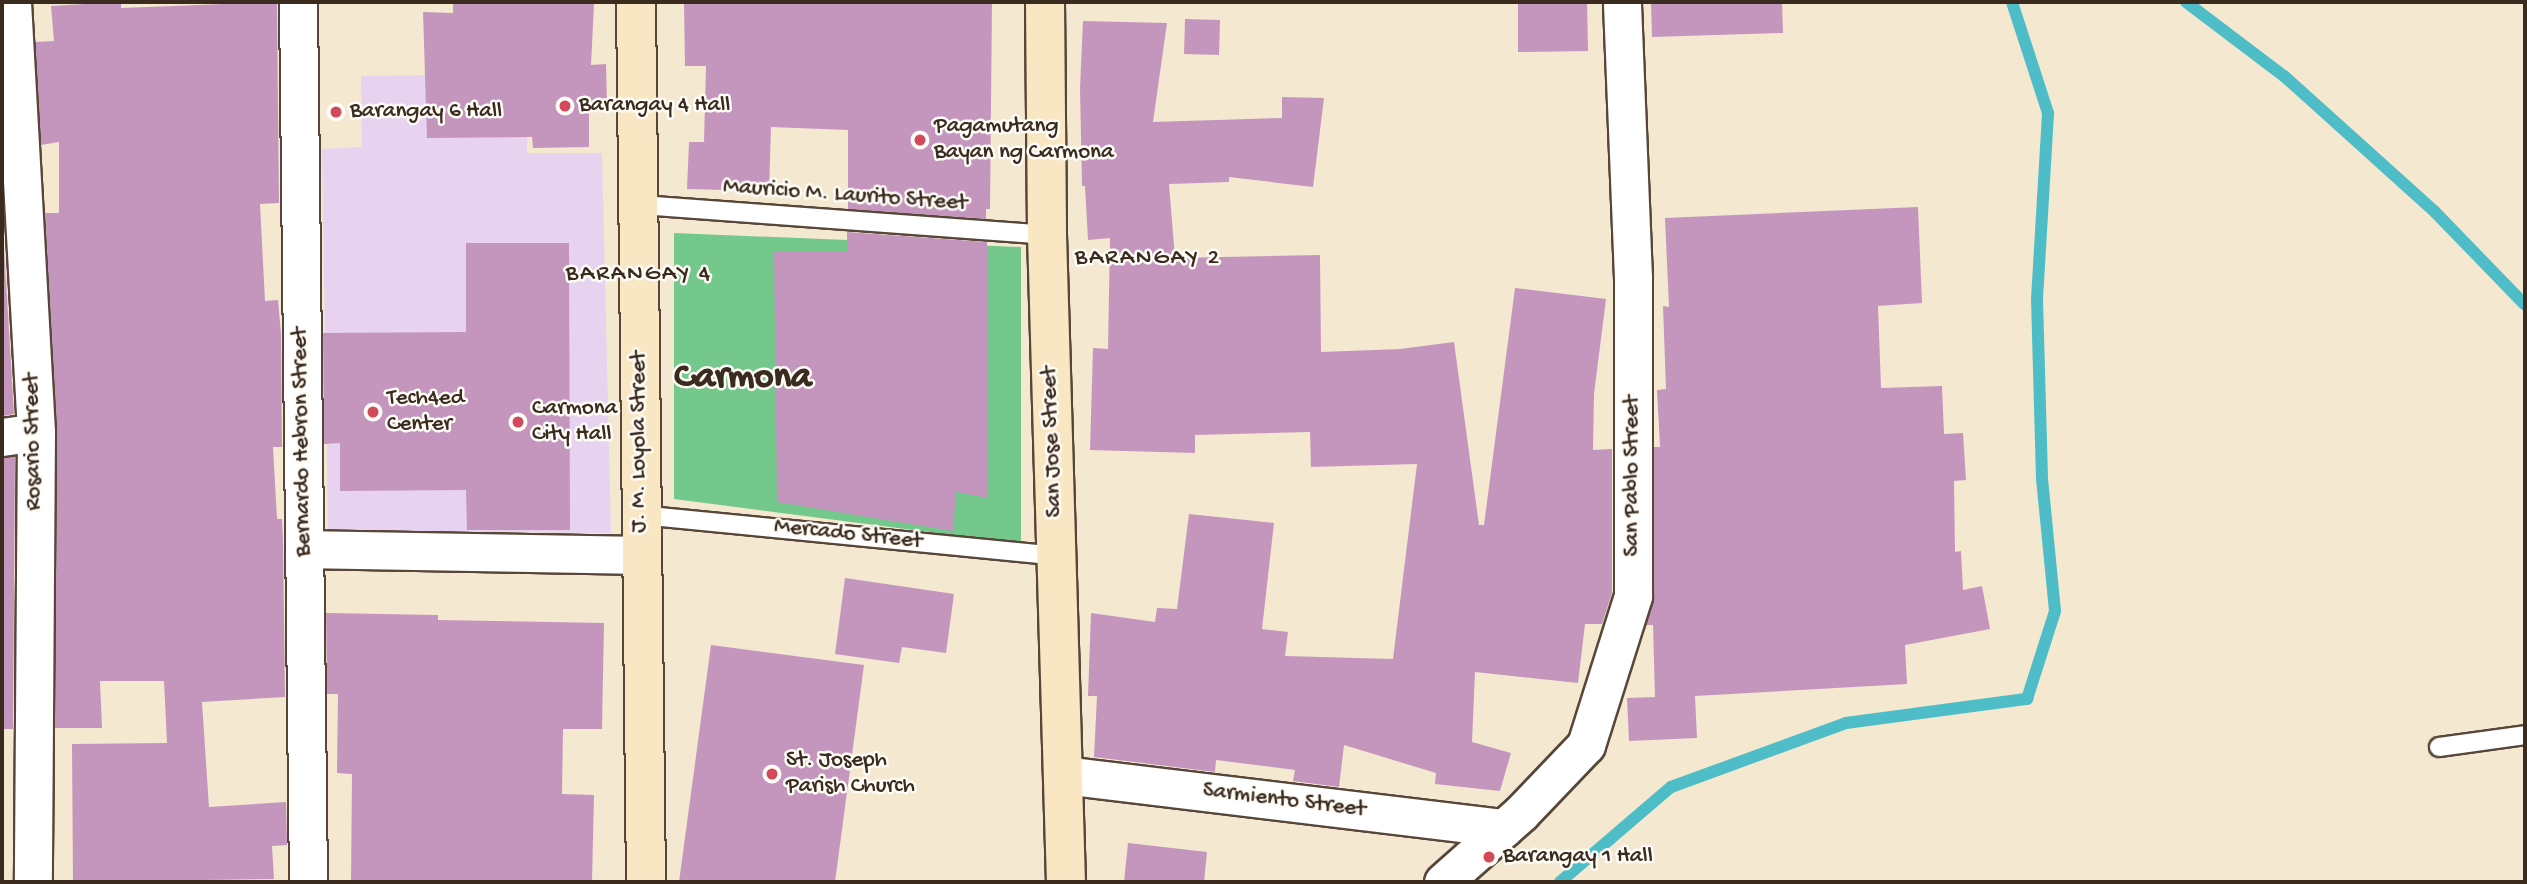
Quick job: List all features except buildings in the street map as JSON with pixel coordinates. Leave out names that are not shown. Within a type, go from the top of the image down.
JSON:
[{"type":"main road","name":"J. M. Loyola Street","points":[[636,2],[640,205],[640,555],[646,882]]},
{"type":"main road","name":"San Jose Street","points":[[1045,2],[1047,235],[1057,633],[1065,775],[1066,882]]},
{"type":"street","name":"Rosario Street","points":[[12,2],[19,435],[33,882]]},
{"type":"street","name":"Bernardo Hebron Street","points":[[298,2],[308,882]]},
{"type":"street","name":"San Pablo Street","points":[[1443,882],[1504,828],[1586,745],[1633,596],[1633,278],[1622,2]]},
{"type":"street","points":[[305,549],[640,555]]},
{"type":"street","name":"Sarmiento Street","points":[[1065,775],[1504,828]]},
{"type":"lane","name":"Mauricio M. Laurito Street","points":[[640,205],[1047,235]]},
{"type":"lane","name":"Mercado Street","points":[[640,515],[1056,556]]},
{"type":"lane","points":[[2439,747],[2525,735]]},
{"type":"shaded area","points":[[528,74],[527,153],[602,153],[611,533],[328,531],[322,149],[362,147],[361,76]]},
{"type":"green space","points":[[674,233],[1021,247],[1021,544],[674,499]]},
{"type":"waterway","points":[[1560,882],[1671,787],[1846,723],[2027,699],[2055,611],[2042,478],[2037,299],[2048,113],[2012,2]]},
{"type":"waterway","points":[[2186,2],[2284,76],[2435,212],[2525,305]]},
{"type":"place","name":"Barangay 4 Hall","points":[[565,106]]},
{"type":"place","name":"Barangay 6 Hall","points":[[336,112]]},
{"type":"place","name":"Pagamutang Bayan ng Carmona","points":[[920,140]]},
{"type":"place","name":"Tech4ed Center","points":[[373,412]]},
{"type":"place","name":"Carmona City Hall","points":[[518,422]]},
{"type":"place","name":"St. Joseph Parish Church","points":[[772,774]]},
{"type":"place","name":"Barangay 1 Hall","points":[[1489,857]]},
{"type":"district","name":"BARANGAY 2","points":[[1148,259]]},
{"type":"district","name":"BARANGAY 4","points":[[639,275]]},
{"type":"district","name":"Carmona","points":[[743,378]]}]
